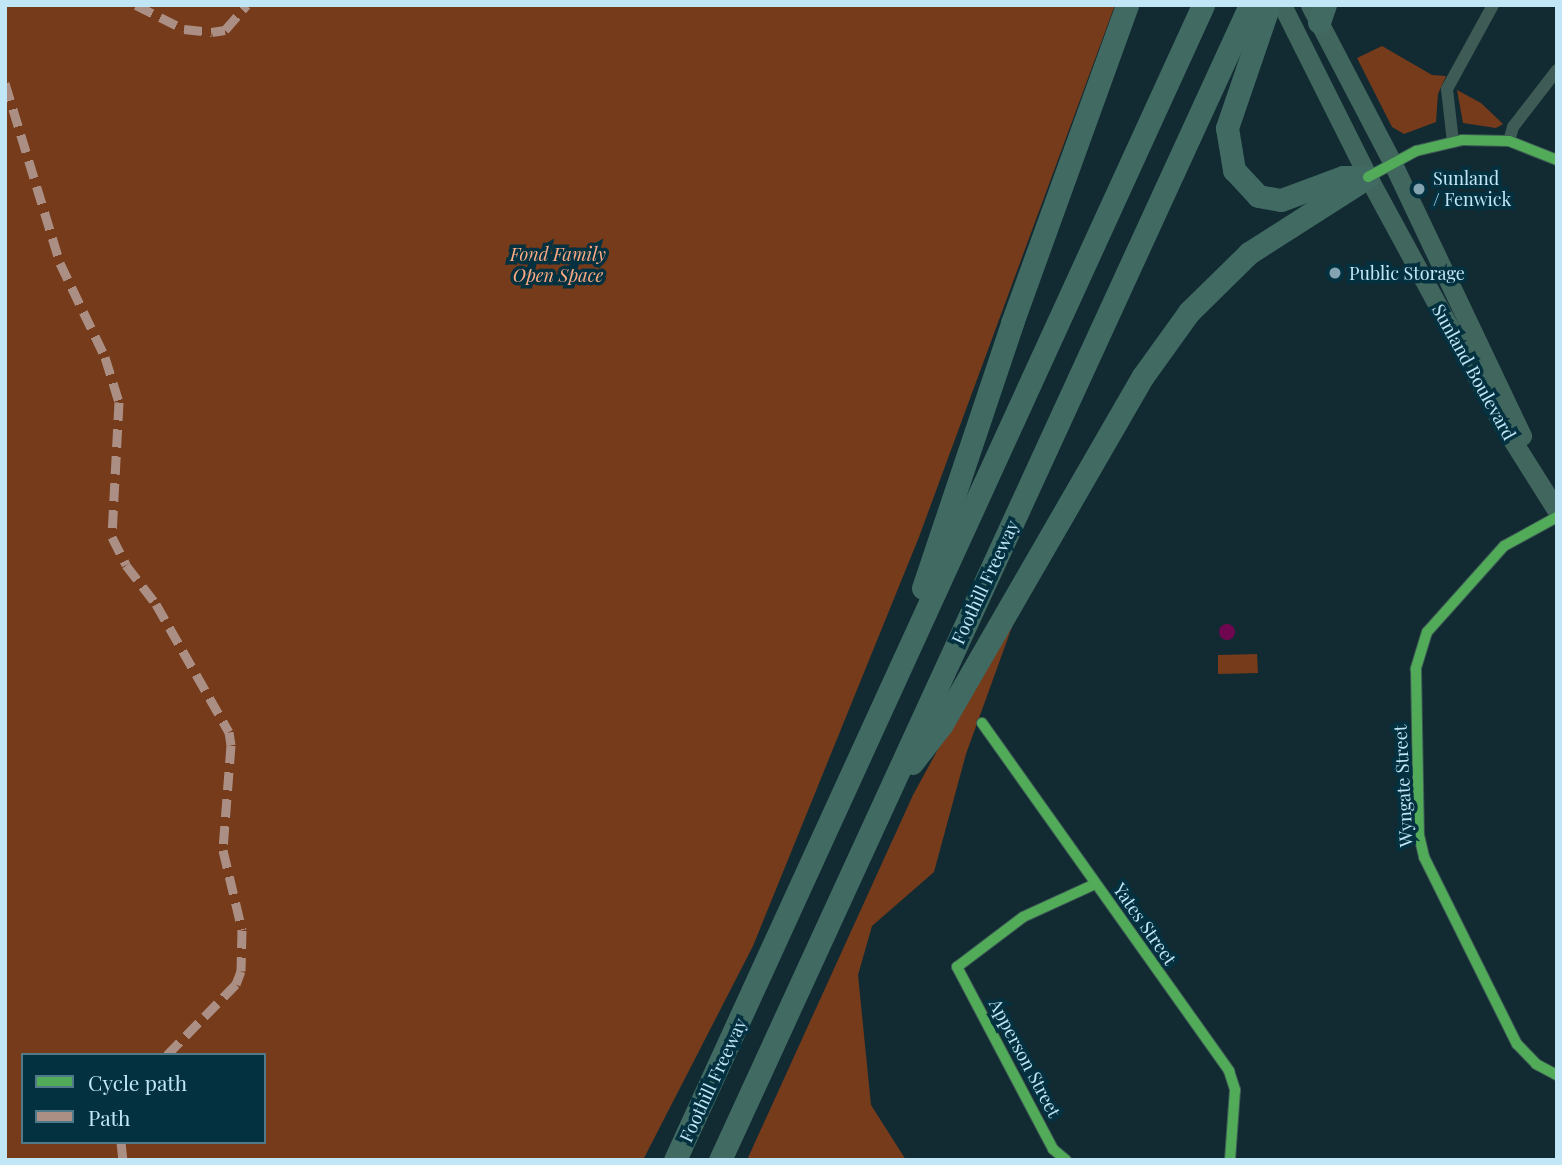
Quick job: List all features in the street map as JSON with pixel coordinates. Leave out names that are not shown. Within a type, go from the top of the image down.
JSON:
[{"type":"highway","points":[[849,785],[908,631],[1012,323],[1128,5]]},
{"type":"highway","name":"Foothill Freeway","points":[[676,1160],[1203,5]]},
{"type":"highway","points":[[1269,5],[1227,128],[1229,158],[1241,181],[1258,195],[1281,200],[1343,177],[1368,177]]},
{"type":"highway","name":"Foothill Freeway","points":[[720,1160],[1248,10]]},
{"type":"highway","points":[[883,802],[942,724],[1136,388],[1189,312],[1249,253],[1368,177]]},
{"type":"main road","name":"Sunland Boulevard","points":[[1282,5],[1368,177],[1504,427],[1557,510]]},
{"type":"main road","name":"Sunland Boulevard","points":[[1318,11],[1557,510]]},
{"type":"street","points":[[1453,142],[1447,89],[1493,5]]},
{"type":"street","points":[[1509,141],[1513,127],[1557,70]]},
{"type":"street","points":[[1368,177],[1416,151],[1453,142],[1509,141],[1557,160]]},
{"type":"street","name":"Wyngate Street","points":[[1557,517],[1504,546],[1427,632],[1416,669],[1419,835],[1424,856],[1517,1044],[1536,1064],[1557,1075]]},
{"type":"street","name":"Yates Street","points":[[982,723],[1228,1071],[1235,1090],[1230,1160]]},
{"type":"street","name":"Apperson Street","points":[[1063,1159],[1053,1149],[957,967],[1023,917],[1095,884]]},
{"type":"green space","name":"Fond Family Open Space","points":[[5,5],[1115,5],[919,537],[753,946],[643,1160],[5,1160]]},
{"type":"green space","points":[[1382,46],[1432,75],[1446,76],[1438,94],[1436,122],[1404,134],[1392,127],[1357,58]]},
{"type":"green space","points":[[1457,90],[1481,103],[1503,124],[1496,128],[1463,123]]},
{"type":"green space","points":[[1026,588],[966,754],[934,872],[872,926],[858,975],[871,1105],[906,1160],[747,1160],[913,795]]},
{"type":"green space","points":[[1257,654],[1258,673],[1218,674],[1218,655]]},
{"type":"shaded area","points":[[1227,624],[1233,626],[1233,638],[1227,640],[1221,638],[1219,632],[1221,626]]},
{"type":"marked path","points":[[136,5],[184,29],[212,32],[225,30],[247,5]]},
{"type":"marked path","points":[[5,83],[60,263],[105,357],[119,402],[112,537],[126,565],[156,604],[229,732],[231,745],[223,850],[242,930],[241,971],[236,984],[169,1053]]},
{"type":"marked path","points":[[121,1144],[123,1160]]},
{"type":"cycle path","points":[[1368,177],[1416,151],[1462,140],[1509,141],[1557,160]]},
{"type":"cycle path","points":[[1557,517],[1504,546],[1427,632],[1416,669],[1419,835],[1424,857],[1517,1044],[1536,1064],[1557,1075]]},
{"type":"cycle path","points":[[982,723],[1229,1071],[1235,1090],[1230,1160]]},
{"type":"cycle path","points":[[1066,1160],[1053,1149],[957,967],[1023,917],[1095,884]]},
{"type":"place","name":"Sunland / Fenwick","points":[[1419,189]]},
{"type":"place","name":"Public Storage","points":[[1335,273]]}]
